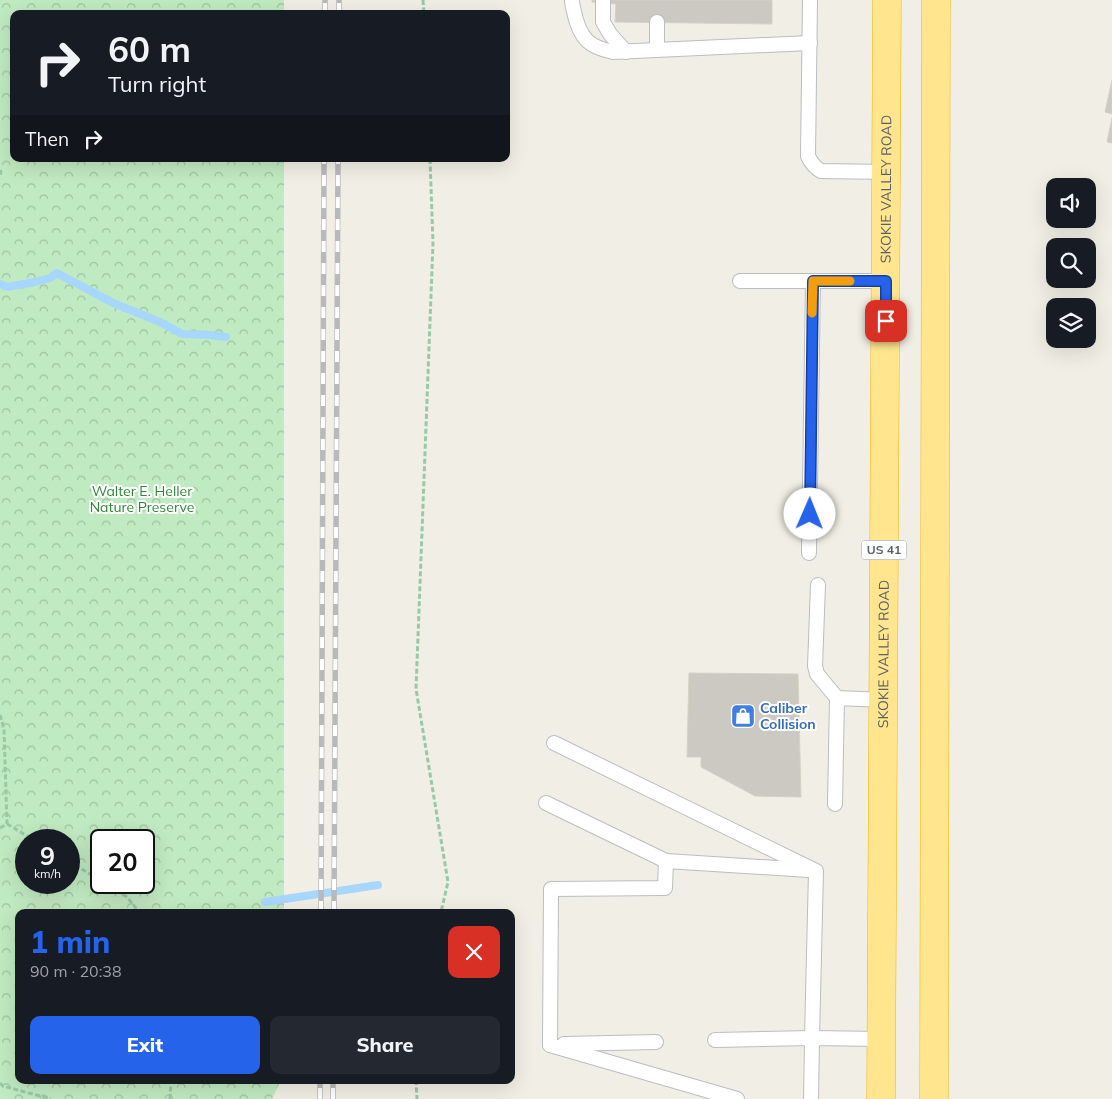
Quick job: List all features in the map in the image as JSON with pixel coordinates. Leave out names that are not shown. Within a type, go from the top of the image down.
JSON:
[{"type":"highway","name":"SKOKIE VALLEY ROAD","points":[[881,1099],[887,0]]},
{"type":"highway","points":[[934,1099],[936,0]]},
{"type":"lane","points":[[572,0],[579,29],[585,39],[602,50],[613,52],[810,43]]},
{"type":"lane","points":[[603,0],[603,22],[610,34],[626,52]]},
{"type":"lane","points":[[810,0],[808,156],[811,163],[820,171],[887,172]]},
{"type":"lane","points":[[657,22],[657,50]]},
{"type":"lane","points":[[740,281],[886,281]]},
{"type":"lane","points":[[809,552],[813,281]]},
{"type":"lane","points":[[818,585],[815,666],[817,674],[837,698],[835,804]]},
{"type":"lane","points":[[837,698],[884,700]]},
{"type":"lane","points":[[554,743],[816,871]]},
{"type":"lane","points":[[546,803],[666,860],[816,871]]},
{"type":"lane","points":[[550,1045],[551,889],[665,888],[666,860]]},
{"type":"lane","points":[[811,1099],[816,871]]},
{"type":"lane","points":[[714,1040],[812,1038],[881,1040]]},
{"type":"lane","points":[[550,1045],[656,1042]]},
{"type":"lane","points":[[550,1045],[737,1099]]},
{"type":"path","points":[[430,162],[433,243],[416,689],[448,882],[442,909]]},
{"type":"path","points":[[0,170],[0,177]]},
{"type":"path","points":[[0,716],[4,729],[7,824]]},
{"type":"path","points":[[0,828],[7,824]]},
{"type":"path","points":[[7,824],[15,829]]},
{"type":"path","points":[[124,894],[137,909]]},
{"type":"path","points":[[0,1083],[3,1086],[51,1099]]},
{"type":"path","points":[[170,1099],[171,1084]]},
{"type":"path","points":[[416,1084],[416,1099]]},
{"type":"green space","name":"Walter E. Heller Nature Preserve","points":[[0,0],[284,0],[284,10],[10,10],[10,162],[284,162],[284,909],[15,909],[15,1084],[279,1084],[272,1099],[0,1099]]},
{"type":"building","points":[[592,0],[772,0],[772,24],[615,22],[616,4],[592,2]]},
{"type":"building","points":[[1112,80],[1112,114],[1105,112]]},
{"type":"building","points":[[1112,118],[1112,143],[1107,142]]},
{"type":"building","name":"Caliber Collision","points":[[689,673],[798,674],[801,797],[755,796],[701,767],[701,757],[687,757]]},
{"type":"waterway","points":[[0,284],[7,287],[35,282],[50,278],[57,273],[113,303],[160,322],[182,334],[226,337]]},
{"type":"waterway","points":[[265,902],[378,885]]},
{"type":"railway","points":[[325,0],[325,10]]},
{"type":"railway","points":[[339,0],[339,10]]},
{"type":"railway","points":[[321,909],[324,162]]},
{"type":"railway","points":[[334,909],[338,162]]},
{"type":"railway","points":[[320,1084],[320,1099]]},
{"type":"railway","points":[[333,1084],[333,1099]]},
{"type":"slow traffic","points":[[812,313],[813,281],[850,281]]},
{"type":"place","name":"Caliber Collision","points":[[743,716]]},
{"type":"route","points":[[810,514],[813,281],[886,281],[886,321]]}]
